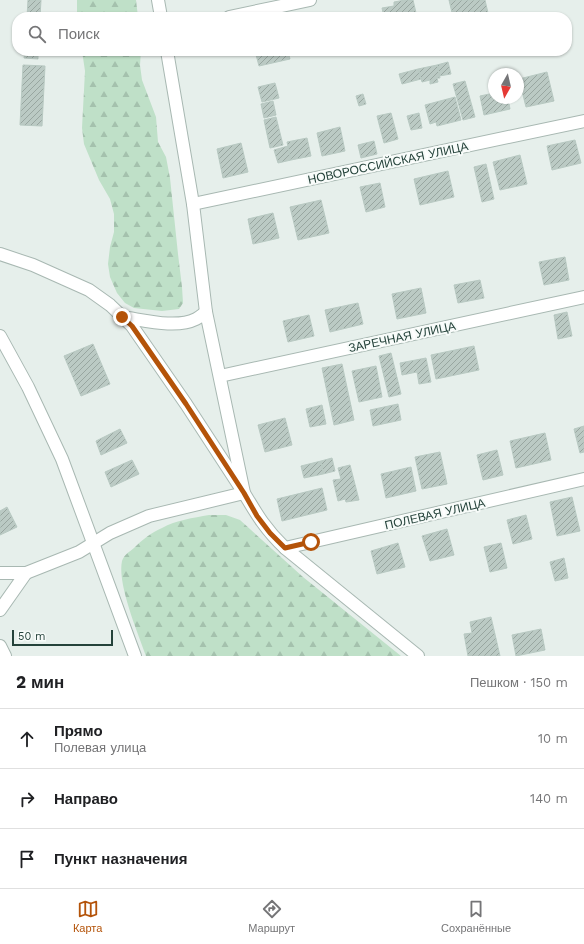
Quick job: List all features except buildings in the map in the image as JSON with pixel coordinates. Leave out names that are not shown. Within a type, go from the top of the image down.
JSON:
[{"type":"street","points":[[158,0],[160,12]]},
{"type":"street","points":[[253,12],[310,0]]},
{"type":"street","points":[[168,56],[193,204],[206,312],[244,493]]},
{"type":"street","name":"НОВОРОССИЙСКАЯ УЛИЦА","points":[[193,204],[584,121]]},
{"type":"street","points":[[0,254],[33,265],[89,290],[110,305],[132,326],[182,397],[244,493],[257,516],[270,533],[285,548],[418,656]]},
{"type":"street","name":"ЗАРЕЧНАЯ УЛИЦА","points":[[220,376],[584,297]]},
{"type":"street","points":[[122,317],[163,323],[183,323],[196,319],[206,312]]},
{"type":"street","points":[[0,336],[28,387],[62,459],[135,656]]},
{"type":"street","name":"ПОЛЕВАЯ УЛИЦА","points":[[285,548],[584,479]]},
{"type":"street","points":[[0,573],[26,573],[80,552],[110,533],[149,516],[244,493]]},
{"type":"street","points":[[0,610],[26,573]]},
{"type":"street","points":[[0,646],[5,656]]},
{"type":"green space","points":[[77,0],[136,0],[137,12],[77,12]]},
{"type":"green space","points":[[83,56],[141,56],[142,80],[156,117],[158,142],[166,157],[170,178],[182,287],[183,303],[179,309],[162,311],[134,308],[125,303],[117,293],[110,277],[108,264],[114,232],[114,214],[110,199],[99,180],[84,144],[82,128],[85,71]]},
{"type":"green space","points":[[209,515],[226,515],[240,520],[303,577],[401,656],[146,656],[125,595],[121,571],[122,561],[127,554],[144,539],[167,525],[191,518]]},
{"type":"route","points":[[122,317],[132,326],[186,404],[244,493],[257,516],[270,533],[285,548],[311,542]]}]
